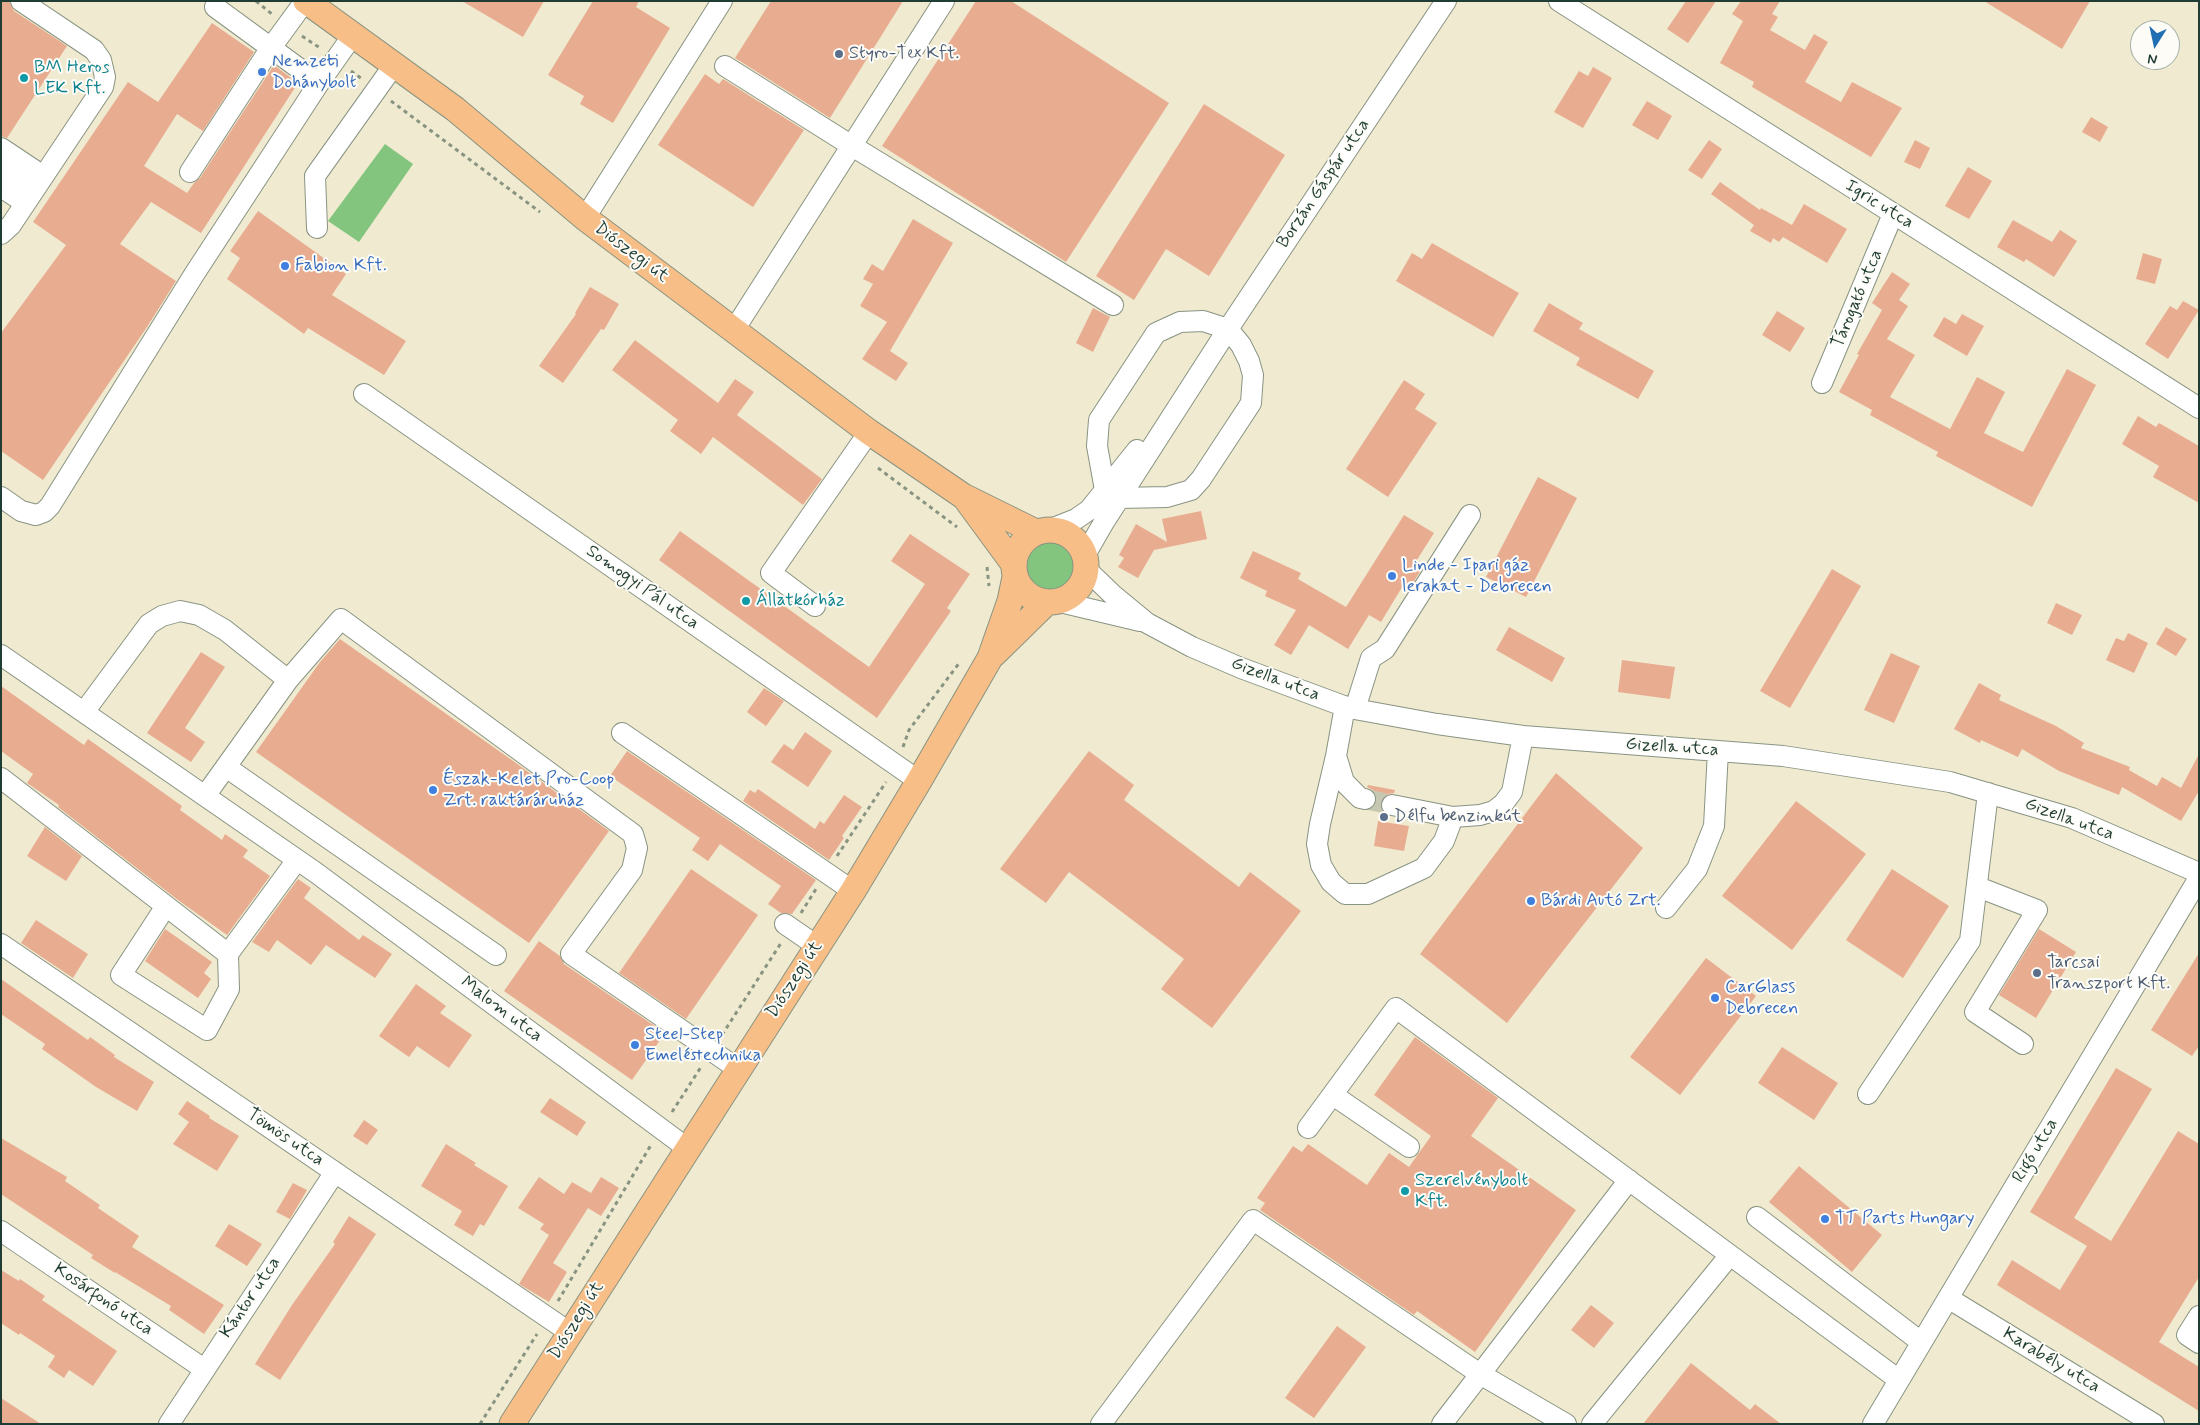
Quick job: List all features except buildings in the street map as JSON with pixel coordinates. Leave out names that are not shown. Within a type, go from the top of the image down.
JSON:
[{"type":"main road","name":"Diószegi út","points":[[305,1],[455,108],[585,218],[734,330],[862,442],[963,496],[1044,531]]},
{"type":"main road","name":"Diószegi út","points":[[512,1424],[569,1332],[853,891],[990,658],[1010,601],[1014,570],[963,496]]},
{"type":"main road","points":[[1044,531],[1066,533],[1078,542],[1086,562],[1083,584],[1073,595],[1053,602],[1032,598],[1021,589],[1014,570],[1017,550],[1025,539],[1044,531]]},
{"type":"main road","name":"Diószegi út","points":[[990,658],[1053,602]]},
{"type":"street","points":[[1,234],[11,225],[103,87],[104,67],[94,50],[21,1]]},
{"type":"street","points":[[190,172],[270,49],[305,1]]},
{"type":"street","points":[[585,218],[722,1]]},
{"type":"street","points":[[734,330],[944,1]]},
{"type":"street","name":"Borzán Gáspár utca","points":[[1086,562],[1112,494],[1205,367],[1228,328],[1446,1]]},
{"type":"street","name":"Igric utca","points":[[1558,1],[2199,408]]},
{"type":"street","points":[[215,7],[319,83]]},
{"type":"street","points":[[1,497],[21,511],[36,515],[44,512],[50,506],[195,273],[319,83],[353,35]]},
{"type":"street","points":[[317,228],[316,176],[394,65]]},
{"type":"street","points":[[725,66],[852,146],[1113,304]]},
{"type":"street","points":[[1,148],[35,189]]},
{"type":"street","points":[[1,166],[35,189]]},
{"type":"street","points":[[1,187],[35,189]]},
{"type":"street","name":"Tárogató utca","points":[[1822,383],[1893,214]]},
{"type":"street","points":[[1203,321],[1228,328],[1241,345],[1252,375],[1251,404],[1201,479],[1191,490],[1167,497],[1112,494],[1097,446],[1099,420],[1156,332],[1180,322],[1203,321]]},
{"type":"street","name":"Somogyi Pál utca","points":[[364,394],[919,781]]},
{"type":"street","points":[[815,606],[771,573],[862,442]]},
{"type":"street","name":"Borzán Gáspár utca","points":[[1044,531],[1082,514],[1112,494]]},
{"type":"street","points":[[1453,817],[1444,841],[1424,868],[1368,894],[1345,894],[1332,882],[1321,865],[1317,844],[1320,824],[1350,707],[1371,658],[1386,649],[1470,515]]},
{"type":"street","name":"Gizella utca","points":[[1086,562],[1113,595],[1147,623],[1192,648],[1241,668],[1350,707],[1437,724],[1522,736],[1783,756],[1950,782],[2072,818],[2199,873]]},
{"type":"street","name":"Gizella utca","points":[[1053,602],[1147,623]]},
{"type":"street","points":[[84,712],[149,624],[162,616],[180,611],[199,614],[225,630],[288,680]]},
{"type":"street","points":[[205,796],[288,680],[342,619],[633,834],[637,848],[632,870],[571,954],[680,1034],[738,1069]]},
{"type":"street","name":"Malom utca","points":[[1,655],[315,872],[633,1101],[661,1129],[687,1148]]},
{"type":"street","points":[[622,733],[853,891]]},
{"type":"street","points":[[1392,805],[1453,817],[1480,815],[1494,811],[1503,804],[1512,792],[1522,736]]},
{"type":"street","points":[[1666,908],[1696,869],[1714,826],[1718,751]]},
{"type":"street","points":[[1336,756],[1344,782],[1360,798],[1365,799]]},
{"type":"street","points":[[226,767],[496,955]]},
{"type":"street","points":[[1,778],[228,954]]},
{"type":"street","points":[[1868,1094],[1970,941],[1988,793]]},
{"type":"street","points":[[166,906],[121,975],[206,1030],[229,989],[228,954],[297,860]]},
{"type":"street","name":"Rigó utca","points":[[1873,1424],[2199,878]]},
{"type":"street","points":[[1978,887],[2037,910],[1974,1012],[2023,1044]]},
{"type":"street","points":[[788,926],[817,946]]},
{"type":"street","name":"Tömös utca","points":[[1,944],[569,1332]]},
{"type":"street","points":[[1308,1128],[1396,1008],[1899,1380]]},
{"type":"street","points":[[1333,1095],[1409,1147]]},
{"type":"street","name":"Kántor utca","points":[[169,1424],[335,1172]]},
{"type":"street","points":[[1442,1424],[1629,1180]]},
{"type":"street","points":[[1757,1216],[1922,1342]]},
{"type":"street","points":[[1104,1422],[1253,1220],[1480,1374],[1566,1424]]},
{"type":"street","name":"Kosárfonó utca","points":[[1,1231],[204,1369]]},
{"type":"street","points":[[1592,1424],[1730,1255]]},
{"type":"street","name":"Karabély utca","points":[[1948,1298],[2154,1424]]},
{"type":"street","points":[[2199,1316],[2187,1335],[2199,1343]]},
{"type":"path","points":[[256,1],[544,215]]},
{"type":"path","points":[[862,442],[962,531]]},
{"type":"path","points":[[986,559],[990,594]]},
{"type":"path","points":[[480,1424],[548,1318],[661,1129],[788,926],[826,874],[896,766],[909,730],[965,655]]},
{"type":"green space","points":[[385,144],[413,164],[359,242],[328,221]]},
{"type":"green space","points":[[1045,542],[1055,542],[1064,546],[1070,552],[1073,557],[1073,575],[1064,586],[1055,590],[1045,590],[1036,586],[1030,580],[1026,571],[1026,561],[1030,552],[1036,546]]},
{"type":"tunnel","points":[[1365,799],[1392,805]]},
{"type":"place","name":"Styro-Tex Kft.","points":[[839,54]]},
{"type":"place","name":"Nemzeti Dohánybolt","points":[[262,72]]},
{"type":"place","name":"BM Heros LEK Kft.","points":[[24,78]]},
{"type":"place","name":"Fabion Kft.","points":[[285,266]]},
{"type":"place","name":"Linde - Ipari gáz lerakat - Debrecen","points":[[1392,576]]},
{"type":"place","name":"Állatkórház","points":[[746,601]]},
{"type":"place","name":"Észak-Kelet Pro-Coop Zrt. raktáráruház","points":[[433,790]]},
{"type":"place","name":"Délfu benzinkút","points":[[1384,817]]},
{"type":"place","name":"Bárdi Autó Zrt.","points":[[1531,901]]},
{"type":"place","name":"Tarcsai Transzport Kft.","points":[[2037,973]]},
{"type":"place","name":"CarGlass Debrecen","points":[[1715,998]]},
{"type":"place","name":"Steel-Step Emeléstechnika","points":[[635,1045]]},
{"type":"place","name":"Szerelvénybolt Kft.","points":[[1405,1191]]},
{"type":"place","name":"TT Parts Hungary","points":[[1825,1219]]}]
